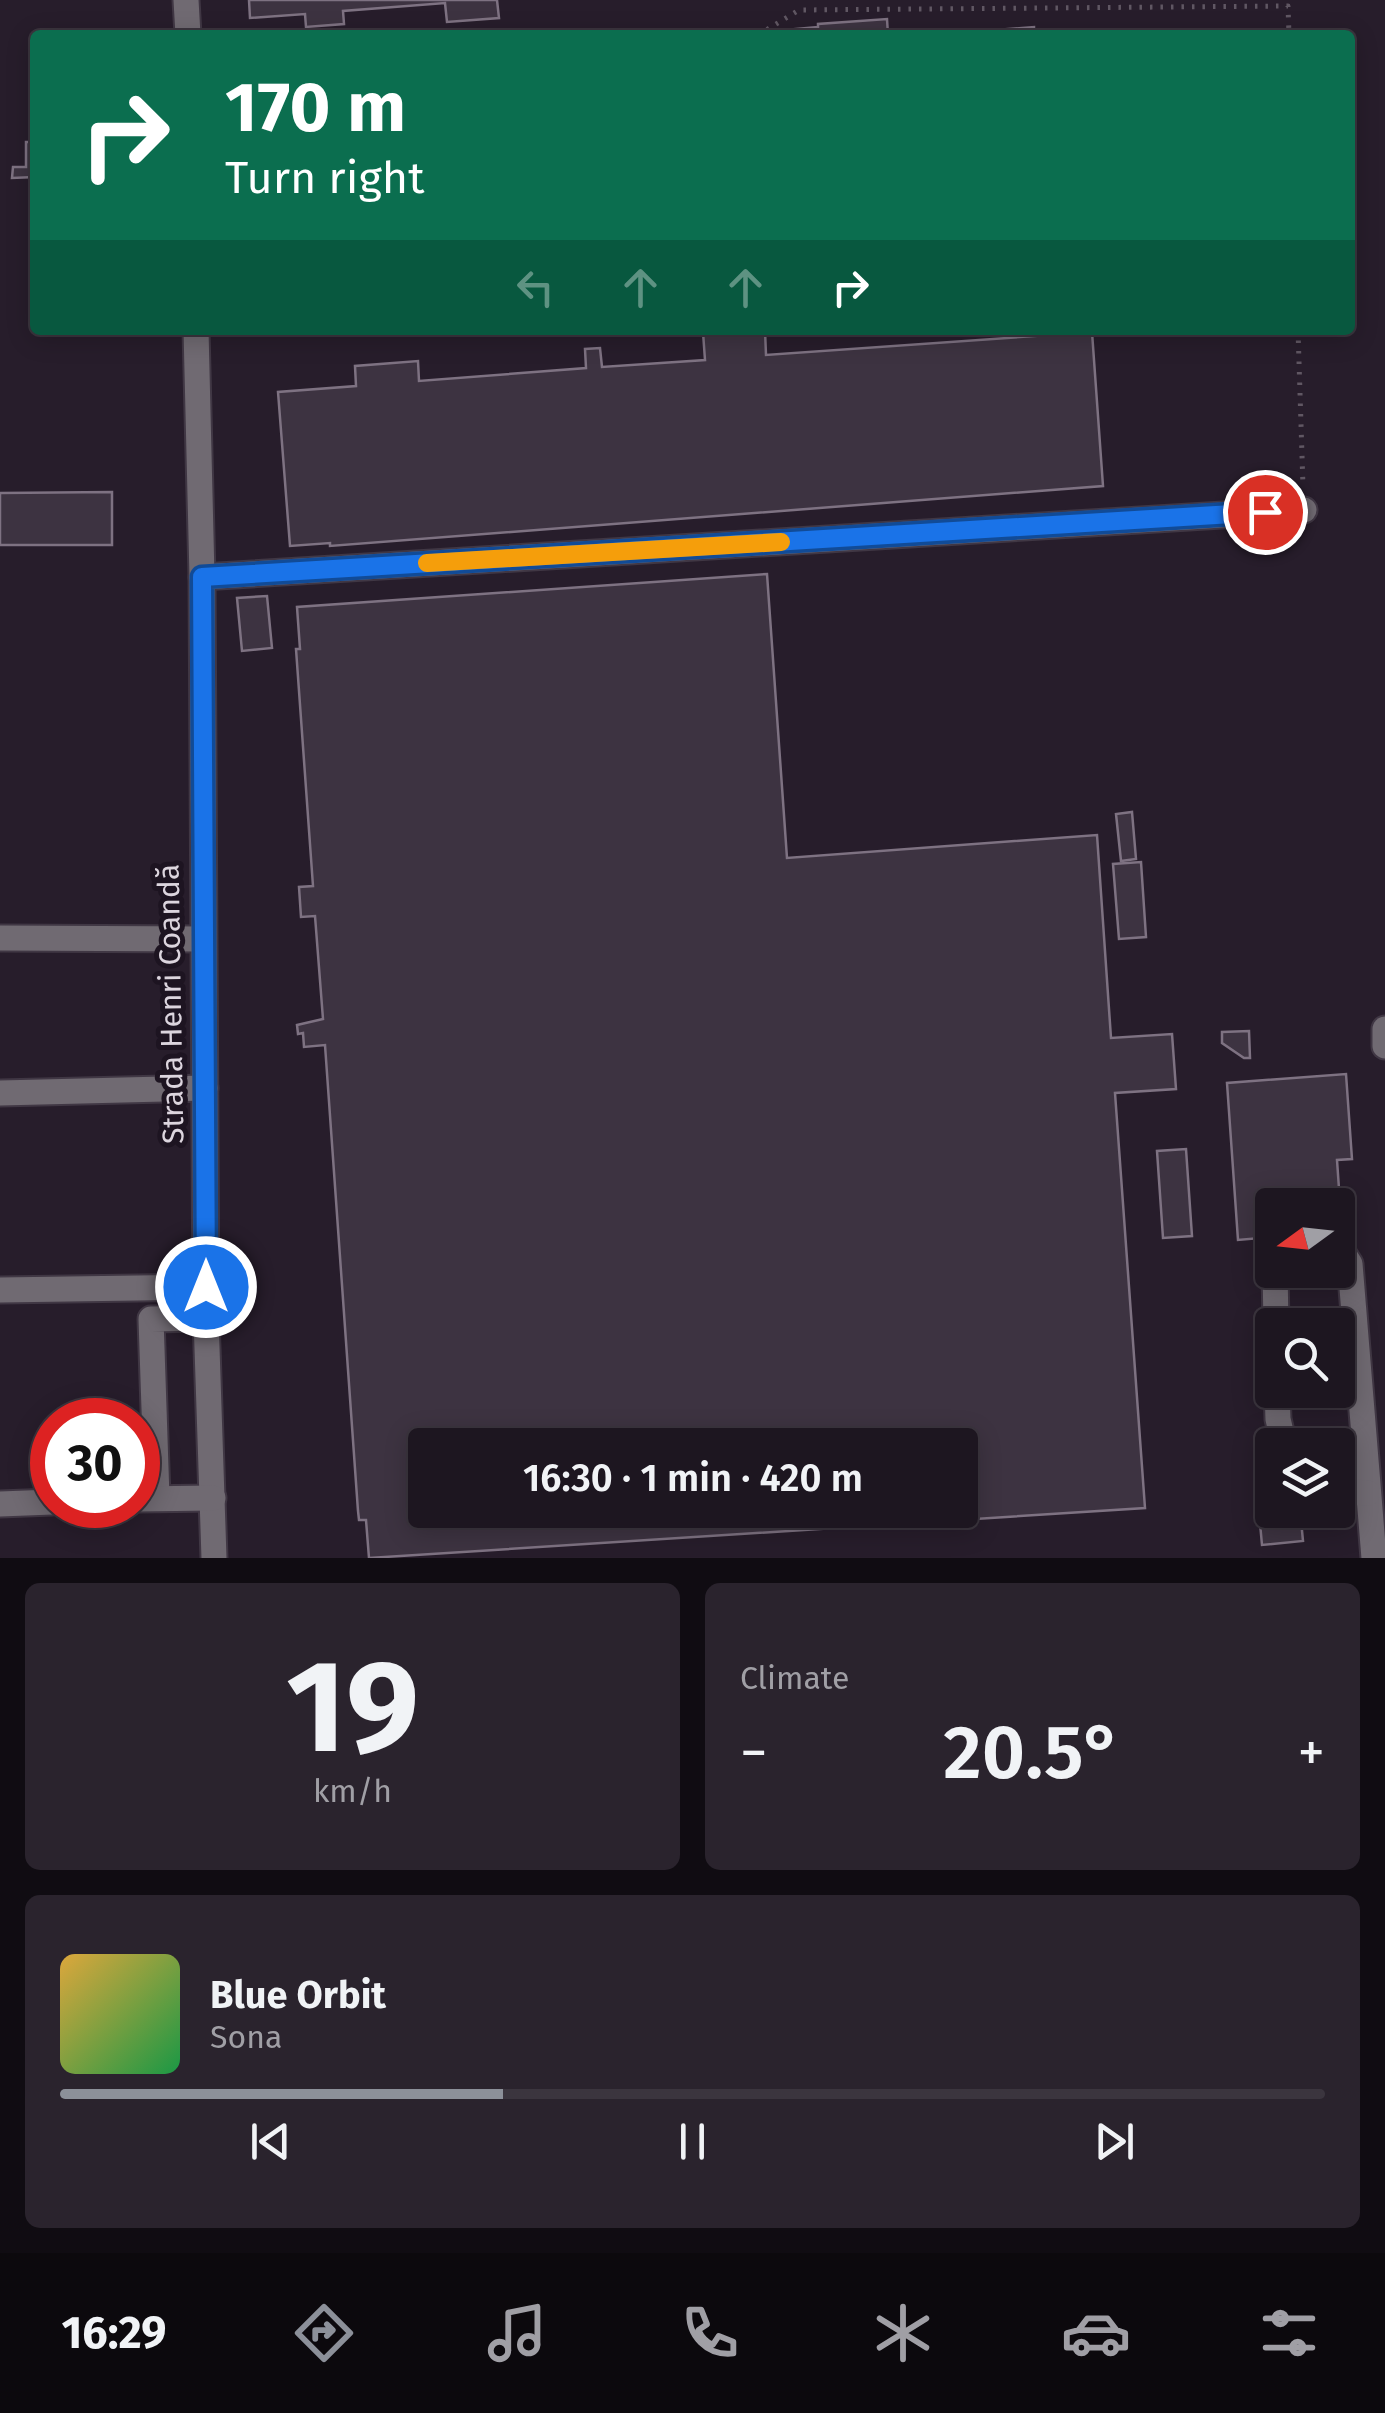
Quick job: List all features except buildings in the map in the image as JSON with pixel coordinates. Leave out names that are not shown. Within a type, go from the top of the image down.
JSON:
[{"type":"street","points":[[186,0],[188,30]]},
{"type":"street","name":"Strada Henri Coandă","points":[[196,335],[202,577],[206,1318],[214,1558]]},
{"type":"street","points":[[202,577],[1304,510]]},
{"type":"street","points":[[0,938],[202,939]]},
{"type":"street","points":[[1385,1029],[1385,1046]]},
{"type":"street","points":[[0,1093],[205,1088]]},
{"type":"street","points":[[0,1290],[206,1287]]},
{"type":"street","points":[[1352,1288],[1374,1558]]},
{"type":"street","points":[[149,1398],[151,1320],[206,1318]]},
{"type":"street","points":[[1355,1492],[1368,1493]]},
{"type":"street","points":[[160,1499],[212,1498]]},
{"type":"street","points":[[0,1504],[30,1503]]},
{"type":"path","points":[[766,30],[799,10],[1268,6],[1288,6],[1289,30]]},
{"type":"path","points":[[1298,335],[1304,510]]},
{"type":"slow traffic","points":[[427,563],[781,542]]},
{"type":"route","points":[[206,1287],[202,577],[1265,512]]}]
